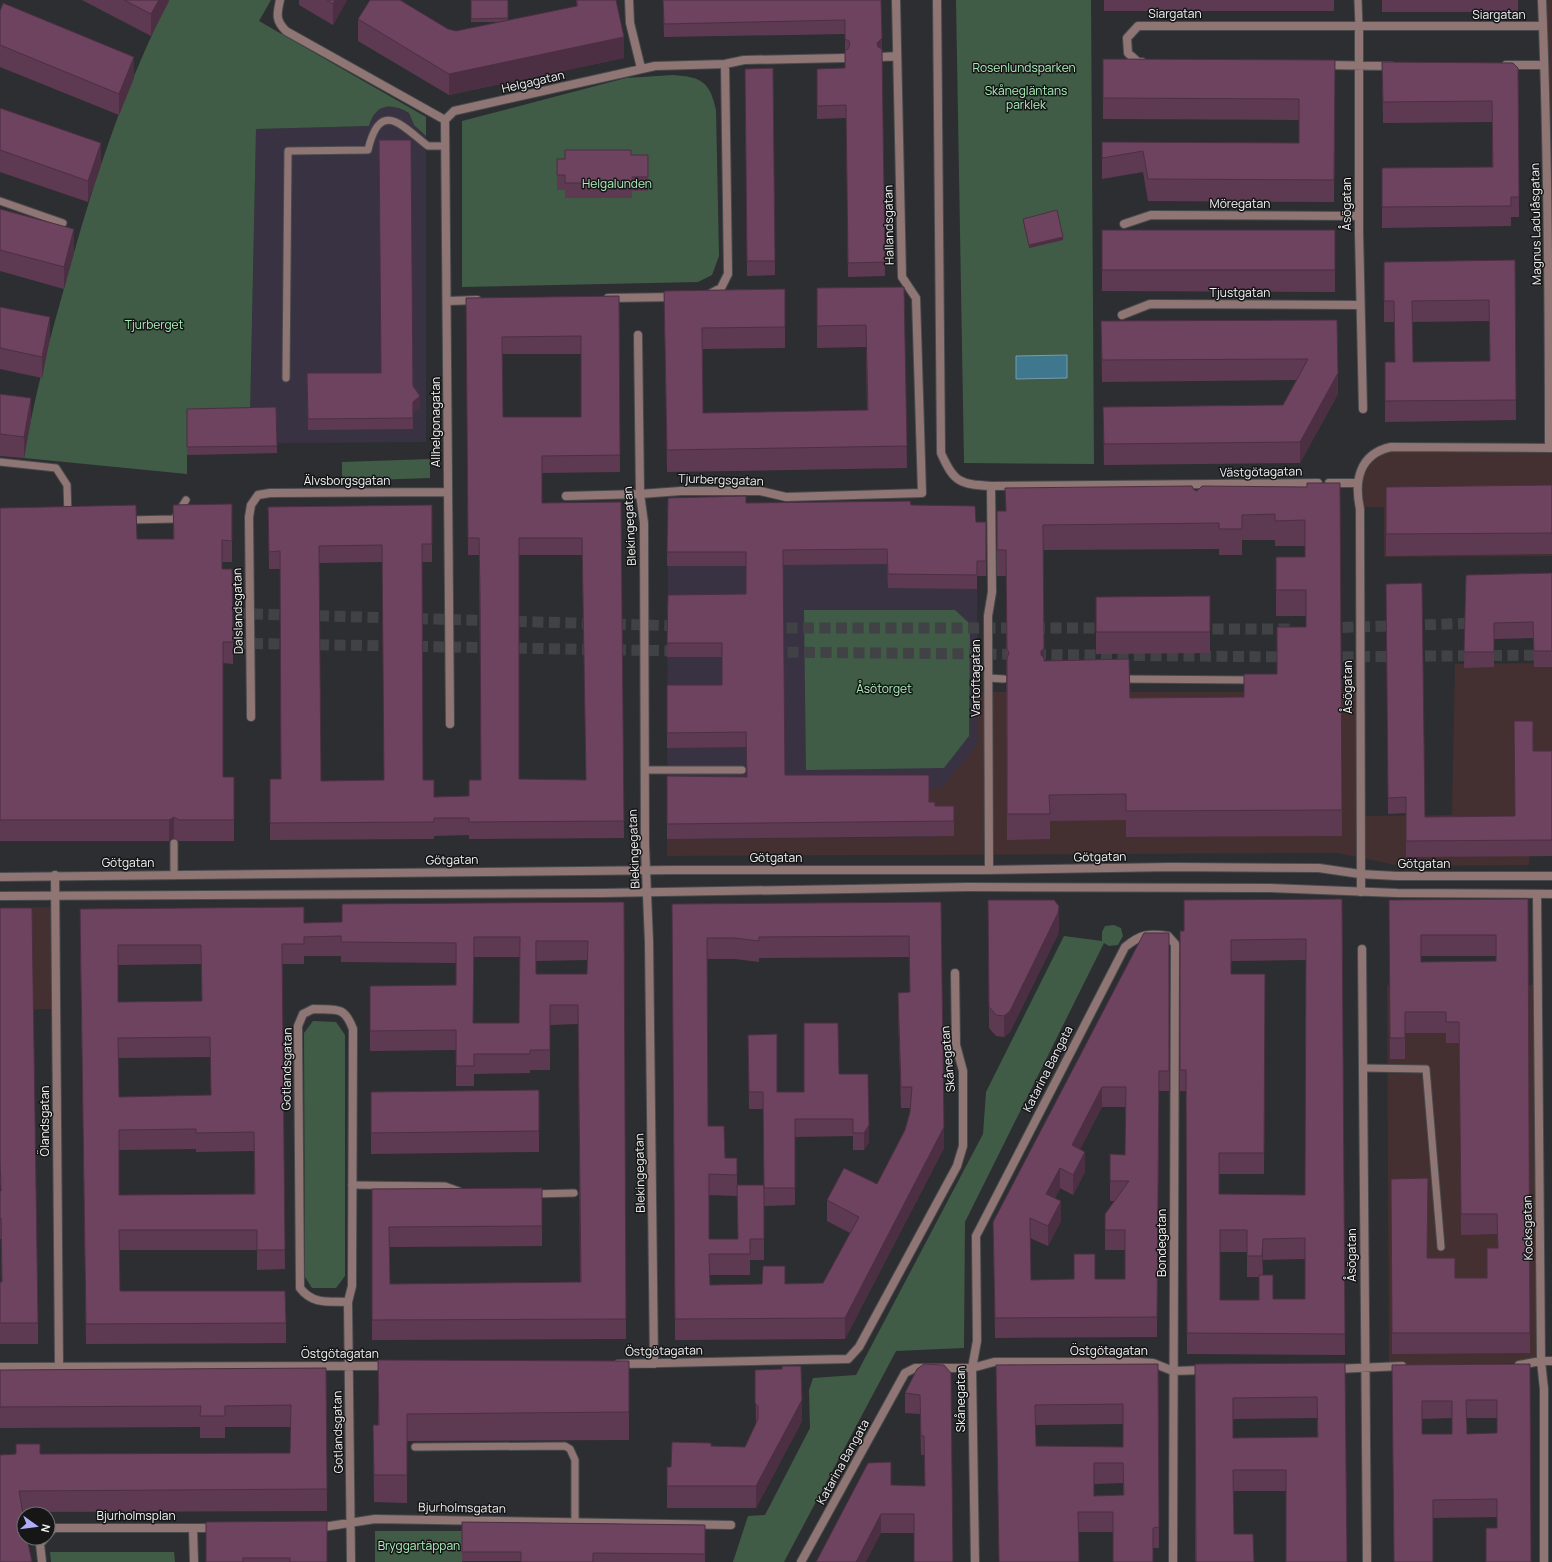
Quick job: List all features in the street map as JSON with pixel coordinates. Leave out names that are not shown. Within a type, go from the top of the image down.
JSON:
[{"type":"street","points":[[280,0],[276,17],[279,24],[286,31],[445,120]]},
{"type":"street","points":[[630,0],[630,22],[641,68]]},
{"type":"street","name":"Hallandsgatan","points":[[896,0],[902,277],[916,298],[922,493]]},
{"type":"street","name":"Västgötagatan","points":[[937,0],[941,453],[949,470],[964,484],[991,486],[1197,488],[1357,483]]},
{"type":"street","name":"Magnus Ladulåsgatan","points":[[1542,0],[1546,87],[1549,230],[1550,448]]},
{"type":"street","name":"Siargatan","points":[[1153,62],[1138,62],[1128,53],[1126,38],[1138,26],[1544,26]]},
{"type":"street","name":"Åsögatan","points":[[1359,27],[1358,216],[1363,409]]},
{"type":"street","points":[[882,57],[897,56]]},
{"type":"street","name":"Helgagatan","points":[[445,120],[454,111],[641,68],[655,66],[725,64],[744,60],[845,58]]},
{"type":"street","points":[[698,296],[706,296],[721,288],[728,274],[725,64]]},
{"type":"street","points":[[1314,65],[1397,66]]},
{"type":"street","points":[[1498,65],[1544,65]]},
{"type":"street","name":"Allhelgonagatan","points":[[445,120],[448,301],[447,492],[450,724]]},
{"type":"street","name":"Möregatan","points":[[1124,224],[1151,215],[1358,216]]},
{"type":"street","points":[[601,298],[682,297]]},
{"type":"street","points":[[448,301],[484,300]]},
{"type":"street","name":"Tjustgatan","points":[[1122,315],[1150,304],[1360,305]]},
{"type":"street","name":"Blekingegatan","points":[[638,335],[640,494],[644,523],[646,870],[654,1364]]},
{"type":"street","points":[[1357,483],[1365,463],[1381,449],[1391,447],[1550,448]]},
{"type":"street","name":"Åsögatan","points":[[1357,483],[1360,508],[1361,892]]},
{"type":"street","name":"Vartoftagatan","points":[[989,870],[988,616],[992,592],[991,486]]},
{"type":"street","name":"Tjurbergsgatan","points":[[566,496],[640,494],[669,491],[760,491],[786,498],[922,493]]},
{"type":"street","name":"Älvsborgsgatan","points":[[251,505],[258,495],[270,493],[447,492]]},
{"type":"street","name":"Dalslandsgatan","points":[[251,505],[249,517],[251,717]]},
{"type":"street","name":"Götgatan","points":[[0,877],[55,875],[646,870],[989,870],[1172,867],[1319,868],[1360,874],[1397,876],[1552,876]]},
{"type":"street","name":"Ölandsgatan","points":[[55,875],[59,1367]]},
{"type":"street","points":[[0,896],[56,894],[602,893],[968,886],[1249,888],[1361,892],[1552,894]]},
{"type":"street","name":"Kocksgatan","points":[[1537,894],[1541,1361],[1544,1389],[1544,1562]]},
{"type":"street","name":"Katarina Bangata","points":[[976,1236],[1125,947],[1137,937],[1158,934]]},
{"type":"street","name":"Bondegatan","points":[[1158,934],[1168,936],[1175,944],[1173,1562]]},
{"type":"street","name":"Åsögatan","points":[[1362,949],[1364,1369],[1367,1562]]},
{"type":"street","name":"Skånegatan","points":[[848,1359],[859,1347],[957,1166],[963,1146],[963,1071],[956,1045],[955,973]]},
{"type":"street","name":"Gotlandsgatan","points":[[348,1302],[315,1300],[306,1296],[300,1288],[298,1026],[303,1014],[313,1009],[340,1010],[348,1016],[353,1029],[352,1286],[348,1302],[351,1562]]},
{"type":"street","name":"Skånegatan","points":[[975,1562],[972,1368],[977,1341],[976,1236]]},
{"type":"street","name":"Östgötagatan","points":[[610,1364],[848,1359]]},
{"type":"street","points":[[1510,1365],[1527,1365],[1541,1361],[1552,1361]]},
{"type":"street","name":"Östgötagatan","points":[[905,1373],[915,1368],[972,1368],[994,1362],[1153,1363],[1173,1370],[1213,1370]]},
{"type":"street","name":"Östgötagatan","points":[[0,1367],[397,1366]]},
{"type":"street","points":[[1325,1369],[1364,1369],[1387,1366],[1412,1366]]},
{"type":"street","name":"Katarina Bangata","points":[[801,1562],[905,1373]]},
{"type":"street","name":"Bjurholmsgatan","points":[[311,1528],[326,1528],[375,1519],[732,1525]]},
{"type":"street","name":"Bjurholmsplan","points":[[56,1528],[193,1528]]},
{"type":"street","points":[[194,1562],[193,1528],[222,1528]]},
{"type":"street","points":[[40,1546],[42,1562]]},
{"type":"lane","name":"Åsögatan","points":[[1358,0],[1359,27]]},
{"type":"lane","points":[[286,378],[288,151],[368,150],[371,136],[376,128],[381,122],[389,120],[403,124],[428,146],[445,146]]},
{"type":"lane","points":[[0,201],[63,223]]},
{"type":"lane","points":[[0,462],[56,468],[67,485],[68,521],[76,521]]},
{"type":"lane","points":[[121,520],[174,519],[186,500]]},
{"type":"lane","points":[[988,678],[1004,678]]},
{"type":"lane","points":[[1116,679],[1261,680]]},
{"type":"lane","points":[[645,770],[742,770]]},
{"type":"lane","points":[[174,843],[174,875]]},
{"type":"lane","points":[[1362,1068],[1426,1069],[1441,1247]]},
{"type":"lane","points":[[352,1184],[445,1186],[470,1194]]},
{"type":"lane","points":[[524,1194],[574,1193]]},
{"type":"lane","points":[[415,1447],[565,1446],[570,1449],[575,1460],[575,1522]]},
{"type":"shaded area","points":[[1542,0],[1552,0],[1552,556],[1384,557],[1384,507],[1361,507],[1360,468],[1379,449],[1547,446]]},
{"type":"shaded area","points":[[393,106],[409,113],[414,125],[426,136],[426,442],[277,443],[277,453],[187,455],[187,417],[250,415],[256,129],[369,126],[371,118],[376,112],[384,107]]},
{"type":"shaded area","points":[[668,512],[981,536],[981,576],[977,576],[978,743],[943,787],[929,789],[929,816],[935,817],[935,837],[667,839]]},
{"type":"shaded area","points":[[1552,663],[1552,803],[1532,803],[1529,865],[1401,866],[1337,853],[667,856],[667,839],[934,837],[929,816],[929,789],[978,743],[978,692],[1360,692],[1360,816],[1452,815],[1455,664]]},
{"type":"shaded area","points":[[54,907],[55,1009],[0,1010],[0,908]]},
{"type":"shaded area","points":[[1387,985],[1540,985],[1543,1359],[1525,1363],[1389,1366]]},
{"type":"green space","name":"Tjurberget","points":[[169,0],[271,0],[259,21],[426,117],[426,136],[414,125],[409,113],[402,109],[390,106],[384,107],[375,113],[369,126],[256,129],[250,415],[187,417],[187,474],[24,458],[43,368],[77,242],[99,171],[138,67]]},
{"type":"green space","name":"Rosenlundsparken","points":[[956,0],[1091,0],[1094,464],[964,463]]},
{"type":"green space","name":"Helgalunden","points":[[673,75],[691,77],[703,83],[711,93],[716,110],[719,256],[712,275],[698,282],[462,287],[462,121],[626,78]]},
{"type":"green space","points":[[430,459],[430,478],[342,481],[342,462]]},
{"type":"green space","name":"Åsötorget","points":[[804,610],[955,610],[970,624],[969,736],[944,768],[806,770]]},
{"type":"green space","points":[[1114,925],[1121,928],[1123,936],[1118,945],[1109,946],[1104,943],[965,1222],[964,1348],[896,1351],[784,1562],[733,1562],[748,1516],[765,1515],[810,1428],[809,1390],[813,1378],[856,1375],[983,1134],[986,1092],[1064,936],[1102,941],[1102,932],[1105,926]]},
{"type":"green space","points":[[313,1021],[336,1022],[345,1035],[345,1276],[336,1288],[312,1288],[305,1277],[304,1033]]},
{"type":"green space","name":"Bryggartäppan","points":[[375,1531],[462,1531],[462,1562],[375,1562]]},
{"type":"green space","points":[[50,1552],[174,1552],[175,1562],[51,1562]]},
{"type":"water","points":[[1067,355],[1067,378],[1016,379],[1016,356]]},
{"type":"building","points":[[124,0],[159,0],[151,14]]},
{"type":"building","points":[[327,0],[335,0],[333,4]]},
{"type":"building","points":[[370,0],[400,0],[448,29],[456,31],[577,6],[577,0],[616,0],[624,37],[449,74],[358,19]]},
{"type":"building","points":[[471,0],[508,0],[508,18],[471,19]]},
{"type":"building","points":[[663,0],[881,0],[882,38],[877,43],[878,47],[882,49],[885,262],[848,263],[846,105],[817,106],[817,69],[845,68],[845,50],[848,49],[850,45],[849,41],[845,39],[845,20],[664,24]]},
{"type":"building","points":[[3,3],[134,57],[119,94],[0,45],[0,11]]},
{"type":"building","points":[[1103,59],[1335,60],[1334,180],[1148,179],[1143,151],[1102,158],[1102,142],[1299,143],[1299,99],[1103,98]]},
{"type":"building","points":[[1382,62],[1513,63],[1518,68],[1519,197],[1511,197],[1511,206],[1382,207],[1382,168],[1493,167],[1492,101],[1383,102]]},
{"type":"building","points":[[773,68],[775,261],[747,261],[745,69]]},
{"type":"building","points":[[0,108],[101,143],[88,181],[0,150]]},
{"type":"building","points":[[379,140],[411,140],[413,386],[420,396],[413,402],[413,418],[308,419],[307,373],[381,373]]},
{"type":"building","points":[[565,150],[631,150],[631,155],[648,155],[648,177],[632,177],[632,183],[565,183],[565,175],[557,175],[557,159],[565,159]]},
{"type":"building","points":[[0,209],[74,229],[64,267],[0,250]]},
{"type":"building","points":[[1057,210],[1063,237],[1029,245],[1023,219]]},
{"type":"building","points":[[1102,230],[1335,230],[1335,270],[1102,270]]},
{"type":"building","points":[[1515,260],[1516,400],[1385,401],[1385,362],[1395,362],[1394,301],[1384,301],[1384,262]],"holes":[[[1489,300],[1490,361],[1413,362],[1412,301]]]},
{"type":"building","points":[[904,287],[907,446],[667,450],[664,291],[785,289],[785,327],[702,328],[703,413],[868,410],[866,325],[817,326],[817,288]]},
{"type":"building","points":[[619,296],[620,455],[542,456],[542,503],[621,502],[624,821],[469,822],[469,818],[434,818],[434,822],[270,823],[270,779],[281,779],[280,551],[269,552],[268,507],[432,505],[432,544],[422,544],[423,780],[434,780],[434,797],[469,796],[469,780],[481,780],[479,538],[468,538],[466,298]],"holes":[[[581,336],[581,417],[503,417],[502,337]],[[519,538],[582,538],[586,780],[519,779]],[[382,545],[384,780],[321,781],[319,546]]]},
{"type":"building","points":[[0,307],[50,317],[42,357],[0,348]]},
{"type":"building","points":[[1337,320],[1338,373],[1300,442],[1104,444],[1103,407],[1283,405],[1308,359],[1102,360],[1101,321]]},
{"type":"building","points":[[0,394],[31,398],[24,437],[0,434]]},
{"type":"building","points":[[276,407],[277,446],[187,447],[187,409]]},
{"type":"building","points":[[1307,483],[1340,483],[1342,810],[1126,811],[1126,794],[1049,795],[1050,814],[1007,814],[1007,658],[1009,653],[1007,649],[1006,550],[997,550],[997,511],[1006,511],[1005,488],[1192,486],[1194,490],[1197,491],[1202,486],[1307,487]],"holes":[[[1275,514],[1275,521],[1305,520],[1305,557],[1276,557],[1276,590],[1306,590],[1306,627],[1277,627],[1277,674],[1244,674],[1244,697],[1130,698],[1129,659],[1044,661],[1044,658],[1041,655],[1041,651],[1044,649],[1043,525],[1219,523],[1219,529],[1242,529],[1242,515]]]},
{"type":"building","points":[[1552,485],[1552,533],[1386,534],[1386,487]]},
{"type":"building","points":[[746,496],[746,503],[910,501],[911,505],[975,506],[976,522],[986,522],[986,561],[977,561],[977,575],[888,574],[887,549],[783,550],[785,775],[929,775],[929,802],[935,802],[935,806],[954,806],[954,821],[667,824],[667,776],[747,777],[746,732],[667,733],[667,685],[722,685],[722,643],[667,643],[668,595],[746,594],[746,552],[667,552],[668,498]]},
{"type":"building","points":[[232,504],[232,541],[222,540],[222,569],[232,569],[233,642],[223,642],[223,777],[234,777],[234,820],[179,820],[174,817],[169,820],[0,820],[0,508],[136,505],[137,539],[174,539],[173,505]]},
{"type":"building","points":[[1552,573],[1552,651],[1534,651],[1533,622],[1494,623],[1494,652],[1464,652],[1466,575]]},
{"type":"building","points":[[1422,583],[1425,817],[1515,816],[1514,721],[1533,721],[1533,751],[1552,751],[1552,840],[1406,841],[1406,797],[1388,798],[1386,584]]},
{"type":"building","points":[[1210,596],[1210,632],[1096,632],[1096,597]]},
{"type":"building","points":[[1342,899],[1345,1334],[1187,1333],[1186,1070],[1180,1070],[1180,931],[1184,931],[1184,900]],"holes":[[[1306,939],[1305,1195],[1219,1194],[1219,1153],[1264,1153],[1265,974],[1231,974],[1231,940]],[[1220,1230],[1247,1230],[1247,1256],[1262,1256],[1263,1239],[1305,1238],[1305,1299],[1273,1299],[1273,1275],[1259,1275],[1259,1300],[1220,1300]]]},
{"type":"building","points":[[1528,899],[1530,1333],[1392,1333],[1391,1179],[1428,1178],[1427,1258],[1455,1258],[1455,1278],[1487,1278],[1487,1248],[1498,1248],[1497,1214],[1461,1214],[1459,1022],[1446,1022],[1446,1012],[1405,1012],[1405,1038],[1390,1038],[1389,900]],"holes":[[[1421,935],[1496,935],[1496,961],[1421,962]]]},
{"type":"building","points":[[988,900],[1054,900],[1059,906],[1058,913],[1010,1011],[1004,1016],[996,1015],[989,1007]]},
{"type":"building","points":[[624,902],[626,1319],[372,1320],[372,1189],[542,1188],[542,1226],[389,1227],[390,1284],[581,1282],[578,1005],[550,1005],[550,1050],[530,1050],[530,1054],[474,1054],[474,1066],[456,1066],[456,1030],[370,1031],[370,986],[456,985],[456,943],[341,942],[341,936],[304,937],[304,944],[282,944],[285,1250],[257,1250],[257,1230],[119,1230],[120,1291],[285,1291],[286,1323],[86,1324],[80,909],[304,907],[304,923],[342,922],[342,904]],"holes":[[[474,937],[520,937],[519,1023],[473,1023]],[[536,941],[588,941],[587,974],[536,974]],[[118,945],[201,945],[202,1001],[118,1002]],[[210,1037],[211,1095],[119,1097],[118,1038]],[[196,1129],[196,1133],[254,1132],[255,1194],[119,1195],[119,1130]]]},
{"type":"building","points":[[941,902],[944,1127],[845,1318],[675,1319],[672,904]],"holes":[[[909,936],[910,992],[898,993],[901,1087],[912,1087],[910,1112],[905,1130],[877,1184],[844,1168],[827,1200],[859,1217],[823,1283],[785,1284],[785,1266],[763,1266],[762,1284],[710,1285],[709,1254],[750,1254],[750,1239],[764,1239],[764,1185],[737,1185],[738,1239],[709,1239],[709,1174],[737,1175],[737,1158],[725,1158],[724,1126],[708,1126],[707,938],[735,938],[759,941],[759,937]]]},
{"type":"building","points":[[0,908],[32,908],[38,1323],[0,1323],[0,1282],[2,1282],[1,1218],[0,1219]]},
{"type":"building","points":[[1144,933],[1169,933],[1169,1071],[1159,1071],[1157,1317],[995,1318],[993,1222]],"holes":[[[1102,1087],[1126,1087],[1125,1155],[1110,1154],[1110,1181],[1129,1181],[1105,1214],[1105,1230],[1125,1230],[1125,1279],[1095,1279],[1095,1254],[1074,1254],[1074,1279],[1031,1280],[1030,1218],[1048,1226],[1061,1201],[1046,1194],[1060,1168],[1073,1175],[1085,1152],[1072,1145]]]},
{"type":"building","points":[[804,1023],[838,1023],[839,1074],[868,1074],[869,1125],[864,1133],[853,1133],[853,1119],[795,1119],[795,1188],[764,1188],[763,1092],[749,1092],[748,1035],[777,1034],[777,1092],[804,1092]]},
{"type":"building","points":[[539,1090],[539,1131],[371,1133],[371,1092]]},
{"type":"building","points":[[378,1360],[629,1361],[629,1412],[407,1414],[407,1475],[374,1475],[373,1425],[379,1425]]},
{"type":"building","points":[[1345,1363],[1347,1562],[1286,1562],[1286,1470],[1233,1470],[1234,1534],[1253,1534],[1254,1562],[1196,1562],[1195,1364]],"holes":[[[1317,1397],[1318,1437],[1233,1438],[1233,1398]]]},
{"type":"building","points":[[924,1364],[944,1365],[951,1373],[953,1562],[914,1562],[914,1514],[881,1514],[856,1562],[816,1562],[868,1463],[891,1462],[891,1485],[925,1486],[924,1436],[921,1436],[920,1395],[905,1393],[917,1369]]},
{"type":"building","points":[[1158,1364],[1159,1527],[1153,1528],[1153,1562],[1113,1562],[1113,1512],[1078,1512],[1079,1562],[999,1562],[996,1365]],"holes":[[[1123,1404],[1123,1447],[1036,1446],[1035,1405]],[[1094,1463],[1123,1463],[1124,1495],[1094,1496]]]},
{"type":"building","points":[[1530,1364],[1531,1562],[1486,1562],[1486,1528],[1497,1528],[1497,1499],[1433,1500],[1433,1562],[1394,1562],[1392,1365]],"holes":[[[1466,1400],[1497,1400],[1497,1433],[1467,1434]],[[1422,1401],[1452,1401],[1452,1434],[1422,1434]]]},
{"type":"building","points":[[782,1366],[801,1366],[802,1400],[756,1486],[667,1486],[667,1467],[671,1467],[672,1442],[711,1443],[711,1446],[745,1447],[758,1419],[758,1406],[755,1403],[755,1370],[782,1369]]},
{"type":"building","points":[[326,1368],[327,1489],[19,1491],[22,1506],[16,1506],[16,1546],[29,1546],[32,1562],[0,1562],[0,1455],[16,1454],[16,1444],[40,1444],[40,1454],[290,1453],[291,1405],[225,1406],[225,1416],[200,1416],[201,1406],[0,1407],[0,1370]]},
{"type":"building","points":[[327,1521],[327,1562],[290,1562],[290,1558],[243,1558],[243,1562],[206,1562],[206,1522]]},
{"type":"building","points":[[462,1522],[705,1525],[705,1554],[593,1553],[593,1562],[521,1562],[521,1552],[462,1552]]},
{"type":"tunnel","points":[[219,613],[681,626]]},
{"type":"tunnel","points":[[1326,628],[1479,623]]},
{"type":"tunnel","points":[[770,628],[1111,628]]},
{"type":"tunnel","points":[[1196,629],[1291,629]]},
{"type":"tunnel","points":[[219,643],[681,651]]},
{"type":"tunnel","points":[[771,652],[1291,657]]},
{"type":"tunnel","points":[[1326,657],[1552,655]]},
{"type":"park label","name":"Skånegläntans parklek","points":[[1026,98]]}]
